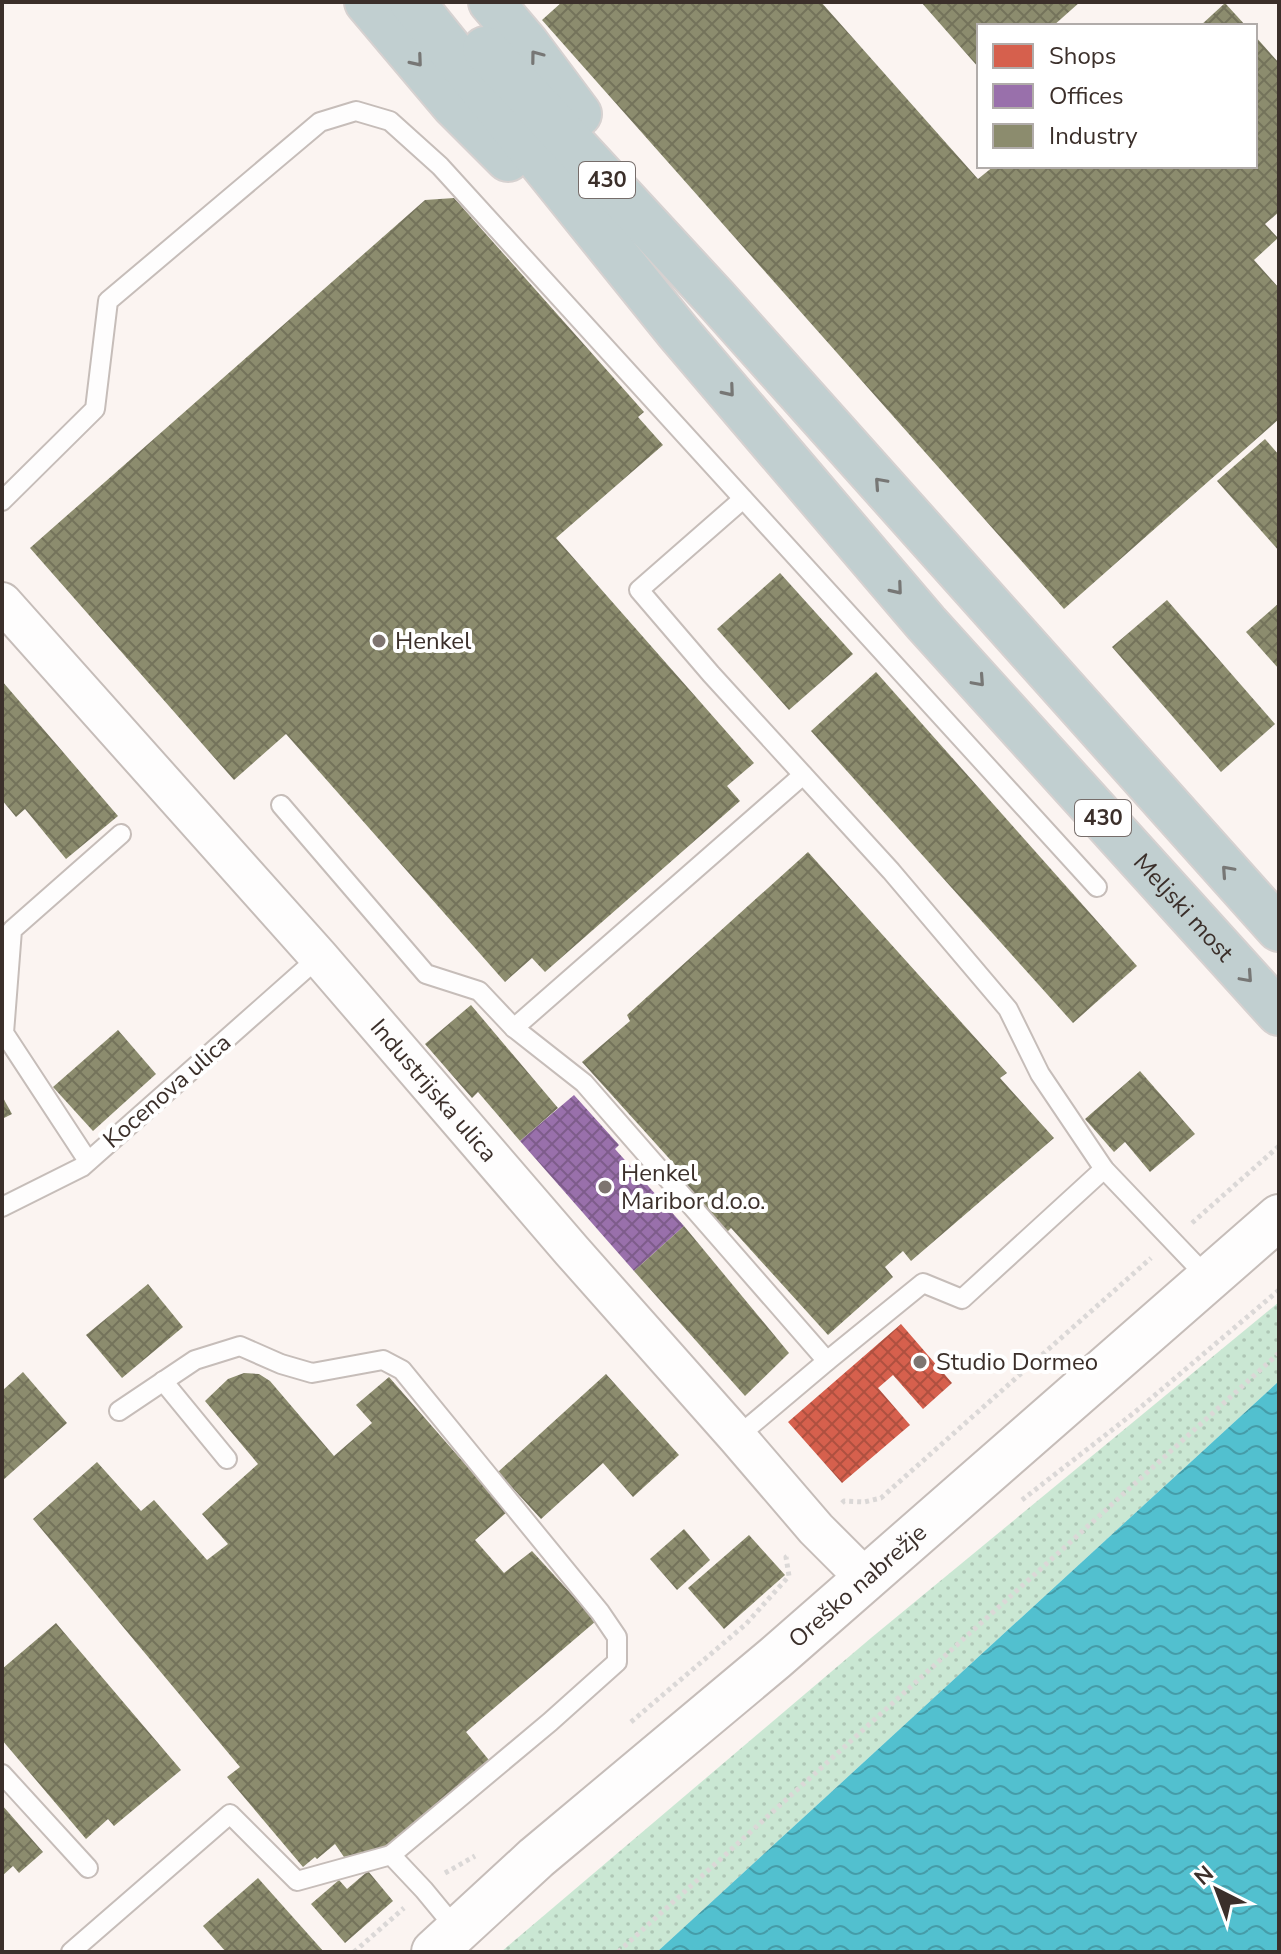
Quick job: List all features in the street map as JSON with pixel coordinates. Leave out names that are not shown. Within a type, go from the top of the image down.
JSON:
[{"type":"highway","points":[[367,2],[454,105],[678,332]]},
{"type":"highway","name":"430","points":[[412,2],[678,332]]},
{"type":"highway","name":"430","points":[[443,2],[716,299],[1279,929]]},
{"type":"highway","points":[[491,2],[526,43],[716,299]]},
{"type":"highway","name":"Meljski most","points":[[678,332],[926,623],[1279,1013]]},
{"type":"street","name":"Industrijska ulica","points":[[2,602],[319,957],[816,1529],[865,1578]]},
{"type":"street","name":"Oreško nabrežje","points":[[446,1941],[536,1858],[775,1658],[1279,1217]]},
{"type":"lane","points":[[2,501],[95,409],[108,301],[320,122],[356,111],[390,121],[440,166],[1097,887]]},
{"type":"lane","points":[[743,499],[639,590],[711,674],[891,871],[1008,1009],[1040,1074],[1104,1169],[1209,1279]]},
{"type":"lane","points":[[514,1028],[803,775]]},
{"type":"lane","points":[[281,805],[426,974],[479,991],[514,1028],[584,1083],[827,1361]]},
{"type":"lane","points":[[88,1161],[4,1033],[12,930],[121,834]]},
{"type":"lane","name":"Kocenova ulica","points":[[2,1207],[82,1167],[319,957]]},
{"type":"lane","points":[[737,1437],[923,1283],[962,1299],[1104,1169]]},
{"type":"lane","points":[[71,1952],[230,1814],[297,1881],[391,1855],[617,1662],[617,1637],[600,1612],[402,1370],[383,1360],[312,1373],[281,1364],[240,1346],[195,1360],[119,1411]]},
{"type":"lane","points":[[163,1381],[227,1459]]},
{"type":"lane","points":[[2,1774],[88,1868]]},
{"type":"lane","points":[[391,1855],[424,1890],[446,1941]]},
{"type":"path","points":[[1206,1211],[1279,1146]]},
{"type":"path","points":[[844,1501],[864,1502],[881,1498],[1134,1274]]},
{"type":"path","points":[[618,1952],[1279,1353]]},
{"type":"path","points":[[622,1730],[746,1624],[789,1576],[786,1557]]},
{"type":"path","points":[[447,1871],[482,1852]]},
{"type":"path","points":[[354,1952],[400,1911]]},
{"type":"green space","points":[[1279,1302],[1279,1381],[657,1952],[501,1952],[871,1638]]},
{"type":"water","points":[[1279,1381],[1279,1952],[657,1952]]},
{"type":"building: Shops","points":[[901,1324],[952,1383],[923,1409],[893,1375],[878,1388],[910,1425],[842,1483],[788,1422]]},
{"type":"building: Offices","name":"Henkel Maribor d.o.o.","points":[[574,1095],[619,1145],[615,1149],[684,1226],[634,1271],[520,1141]]},
{"type":"building: Industry","points":[[562,2],[821,2],[978,179],[992,168],[1257,168],[1257,38],[1279,63],[1279,212],[1265,224],[1278,238],[1254,260],[1279,288],[1279,419],[1064,609],[542,20]]},
{"type":"building: Industry","points":[[921,2],[1080,2],[1055,24],[977,24],[977,66]]},
{"type":"building: Industry","points":[[1225,3],[1244,24],[1202,24]]},
{"type":"building: Industry","name":"Henkel","points":[[454,198],[644,412],[638,417],[663,445],[556,538],[754,763],[727,786],[740,801],[545,972],[532,958],[505,982],[286,734],[234,780],[30,548],[425,200]]},
{"type":"building: Industry","points":[[1265,439],[1279,455],[1279,551],[1217,481]]},
{"type":"building: Industry","points":[[780,573],[853,654],[789,710],[717,629]]},
{"type":"building: Industry","points":[[1167,600],[1275,724],[1221,772],[1112,647]]},
{"type":"building: Industry","points":[[1279,603],[1279,669],[1246,632]]},
{"type":"building: Industry","points":[[876,672],[1137,966],[1073,1023],[811,731]]},
{"type":"building: Industry","points":[[2,681],[118,816],[66,859],[25,809],[16,817],[2,800]]},
{"type":"building: Industry","points":[[808,852],[1007,1073],[1000,1078],[1054,1138],[911,1261],[903,1251],[885,1267],[893,1277],[828,1335],[731,1228],[725,1234],[678,1182],[685,1176],[582,1062],[630,1021],[627,1015]]},
{"type":"building: Industry","points":[[471,1005],[558,1108],[520,1141],[478,1092],[472,1098],[425,1044]]},
{"type":"building: Industry","points":[[118,1030],[156,1074],[93,1131],[53,1087]]},
{"type":"building: Industry","points":[[1140,1071],[1195,1134],[1150,1172],[1125,1142],[1114,1152],[1085,1119]]},
{"type":"building: Industry","points":[[2,1096],[12,1114],[2,1119]]},
{"type":"building: Industry","points":[[684,1226],[789,1353],[745,1396],[634,1271]]},
{"type":"building: Industry","points":[[148,1284],[183,1327],[122,1378],[86,1335]]},
{"type":"building: Industry","points":[[23,1372],[67,1423],[2,1481],[2,1391]]},
{"type":"building: Industry","points":[[244,1373],[259,1374],[270,1381],[334,1456],[372,1423],[356,1405],[389,1377],[507,1512],[475,1540],[504,1573],[532,1551],[596,1621],[466,1732],[493,1765],[391,1846],[344,1857],[335,1844],[303,1867],[227,1777],[240,1767],[33,1519],[97,1462],[141,1511],[154,1500],[207,1560],[228,1544],[202,1514],[258,1464],[205,1401],[228,1379]]},
{"type":"building: Industry","points":[[606,1374],[679,1455],[633,1497],[603,1463],[541,1519],[498,1472]]},
{"type":"building: Industry","points":[[684,1529],[710,1560],[677,1590],[650,1559]]},
{"type":"building: Industry","points":[[749,1535],[785,1575],[724,1629],[688,1588]]},
{"type":"building: Industry","points":[[56,1623],[181,1770],[114,1826],[108,1819],[86,1839],[2,1740],[2,1669]]},
{"type":"building: Industry","points":[[2,1805],[43,1852],[19,1873],[13,1866],[2,1876]]},
{"type":"building: Industry","points":[[368,1871],[393,1901],[345,1943],[311,1904],[339,1880],[347,1889]]},
{"type":"building: Industry","points":[[258,1878],[324,1952],[226,1952],[203,1926]]},
{"type":"place","name":"Henkel","points":[[379,641]]},
{"type":"place","name":"Henkel Maribor d.o.o.","points":[[605,1187]]},
{"type":"place","name":"Studio Dormeo","points":[[920,1362]]}]
